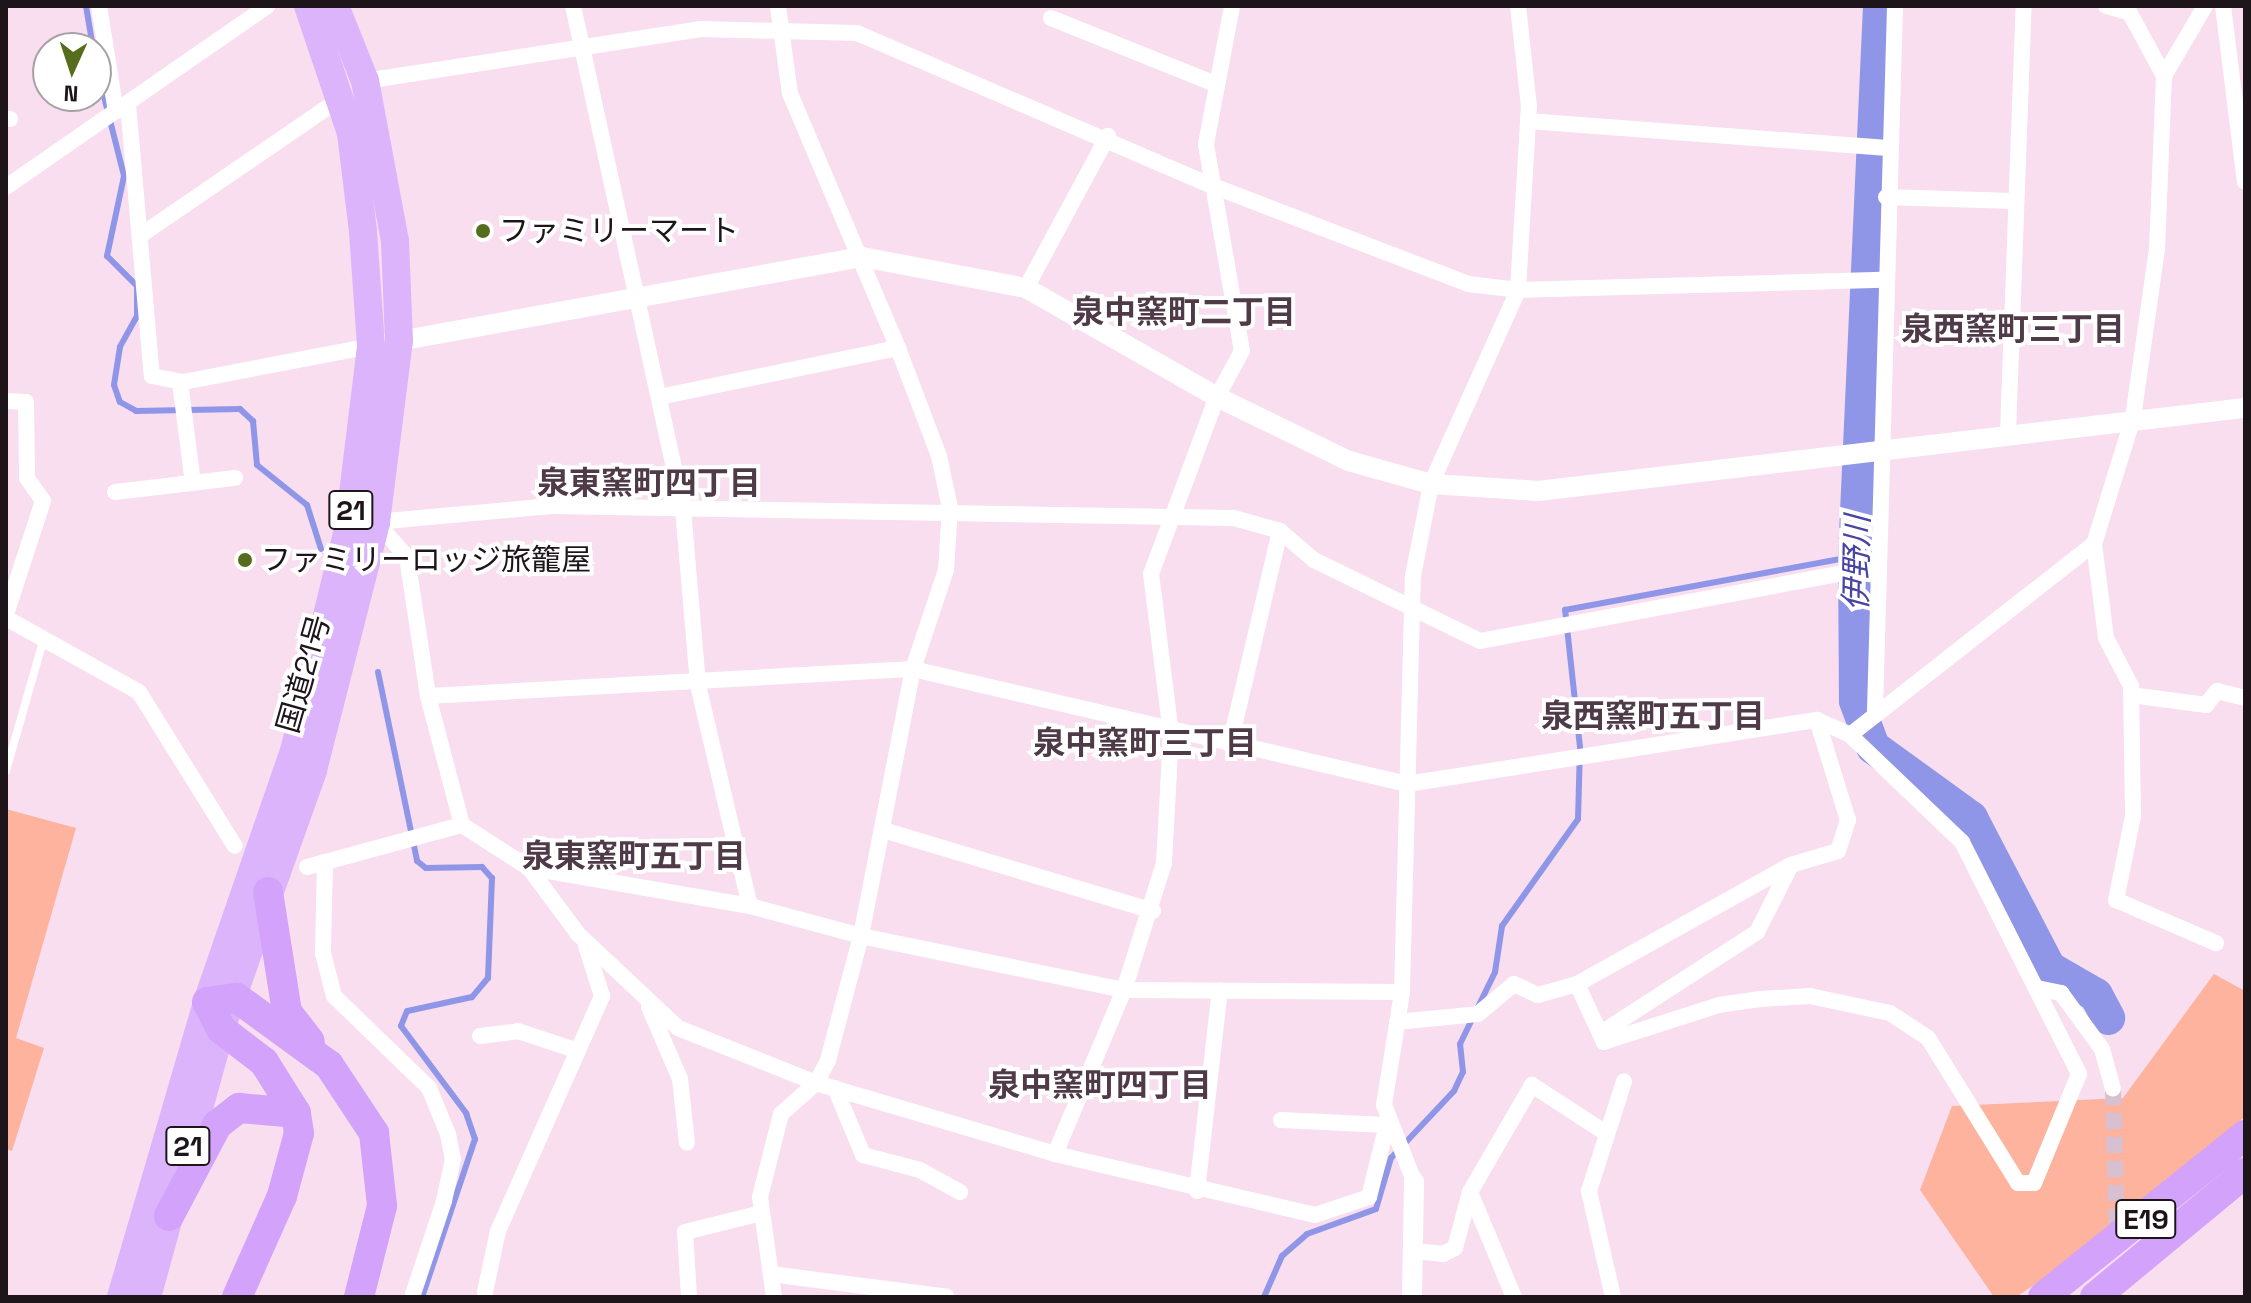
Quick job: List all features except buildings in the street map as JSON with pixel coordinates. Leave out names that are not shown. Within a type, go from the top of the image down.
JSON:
[{"type":"highway","name":"国道21号","points":[[121,1297],[207,1002],[294,751],[349,526],[371,346],[353,147],[308,6]]},
{"type":"highway","name":"国道21号","points":[[147,1297],[221,1029],[237,998],[268,892],[313,770],[376,522],[399,341],[395,241],[365,81],[335,6]]},
{"type":"highway","points":[[268,892],[287,1012],[358,1102],[381,1164],[374,1254],[359,1297]]},
{"type":"highway","points":[[237,1297],[282,1196],[299,1133],[296,1113],[264,1062],[221,1029],[207,1002],[237,998],[329,1065]]},
{"type":"highway","points":[[169,1216],[217,1125],[239,1108],[296,1113]]},
{"type":"highway","name":"E19","points":[[2043,1297],[2245,1135]]},
{"type":"highway","name":"E19","points":[[2095,1297],[2245,1173]]},
{"type":"street","points":[[99,6],[122,108],[144,233],[147,366],[152,376],[181,390],[371,346],[862,257],[1026,288],[1217,397],[1349,461],[1431,484],[1568,490],[2008,433],[2245,408]]},
{"type":"street","points":[[6,187],[267,6]]},
{"type":"street","points":[[573,6],[683,509],[698,685],[750,906]]},
{"type":"street","points":[[774,1297],[762,1213],[781,1114],[816,1083],[861,936],[913,669],[946,570],[950,508],[939,456],[898,348],[862,257],[844,231],[799,120],[778,6]]},
{"type":"street","points":[[1055,1154],[1124,990],[1153,911],[1164,863],[1171,734],[1150,608],[1151,574],[1217,397],[1242,351],[1206,144],[1232,6]]},
{"type":"street","points":[[376,522],[407,557],[428,696],[462,825],[529,868],[584,941],[648,1004],[678,1028],[816,1083],[1055,1154],[1197,1191],[1315,1215],[1369,1197],[1390,1131],[1397,1022],[1402,992],[1412,609],[1419,526],[1431,484],[1518,290],[1528,121],[1518,6]]},
{"type":"street","points":[[1875,710],[1875,567],[1883,280],[1895,6]]},
{"type":"street","points":[[2008,433],[2014,201],[2024,6]]},
{"type":"street","points":[[2106,6],[2127,9],[2164,76]]},
{"type":"street","points":[[2205,6],[2164,76],[2157,249],[2133,418],[2094,544],[2106,638],[2131,695],[2133,816],[2116,900],[2216,943]]},
{"type":"street","points":[[2223,6],[2245,182]]},
{"type":"street","points":[[1051,18],[1215,84]]},
{"type":"street","points":[[365,81],[701,29],[857,33],[1108,136],[1213,186],[1468,284],[1518,290],[1883,280]]},
{"type":"street","points":[[144,233],[340,99]]},
{"type":"street","points":[[1528,121],[1888,148]]},
{"type":"street","points":[[1026,288],[1108,136]]},
{"type":"street","points":[[1886,197],[2014,201]]},
{"type":"street","points":[[659,397],[898,348]]},
{"type":"street","points":[[181,390],[193,483]]},
{"type":"street","points":[[6,401],[26,402],[27,478],[43,501],[19,565],[6,616],[139,692],[235,846]]},
{"type":"street","points":[[115,492],[235,478]]},
{"type":"street","points":[[376,522],[537,507],[950,508],[1234,518],[1280,531],[1314,560],[1480,641],[1549,633],[1875,567]]},
{"type":"street","points":[[1230,744],[1280,531]]},
{"type":"street","points":[[1850,735],[1875,710],[2094,544]]},
{"type":"street","points":[[6,551],[19,565]]},
{"type":"street","points":[[428,696],[698,685],[913,669],[1171,734],[1230,744],[1407,784],[1591,758],[1817,720],[1850,735],[1962,842],[2079,1074],[2034,1183],[2018,1183],[1928,1038],[1890,1013],[1797,997],[1719,1005],[1616,1041],[1604,1042],[1577,984]]},
{"type":"street","points":[[2131,695],[2206,705],[2217,691],[2245,698]]},
{"type":"street","points":[[1397,1022],[1454,1019],[1478,1014],[1514,984],[1538,995],[1577,984],[1791,865],[1838,851],[1846,841],[1848,820],[1817,720]]},
{"type":"street","points":[[307,867],[462,825]]},
{"type":"street","points":[[883,830],[1153,911]]},
{"type":"street","points":[[325,862],[323,953],[334,996],[429,1088],[453,1159],[429,1259],[412,1297]]},
{"type":"street","points":[[1601,1033],[1757,932],[1791,865]]},
{"type":"street","points":[[529,868],[750,906],[861,936],[1124,990],[1402,992]]},
{"type":"street","points":[[485,1292],[498,1231],[602,996],[584,941]]},
{"type":"street","points":[[2037,988],[2061,993],[2102,1049],[2113,1089]]},
{"type":"street","points":[[1197,1191],[1220,990]]},
{"type":"street","points":[[648,1004],[680,1079],[687,1143]]},
{"type":"street","points":[[480,1036],[518,1031],[578,1051]]},
{"type":"street","points":[[1613,1297],[1589,1191],[1624,1081]]},
{"type":"street","points":[[1411,1251],[1443,1254],[1455,1248],[1470,1192],[1532,1085],[1606,1133]]},
{"type":"street","points":[[835,1088],[863,1155],[920,1170],[960,1192]]},
{"type":"street","points":[[1281,1120],[1390,1131]]},
{"type":"street","points":[[1390,1131],[1404,1153],[1414,1181],[1412,1297]]},
{"type":"street","points":[[1470,1192],[1514,1297]]},
{"type":"street","points":[[689,1297],[685,1232],[762,1213]]},
{"type":"street","points":[[771,1274],[947,1297]]},
{"type":"lane","points":[[6,771],[44,637]]},
{"type":"shaded area","points":[[6,809],[76,828],[16,1038],[44,1048],[12,1151],[6,1149]]},
{"type":"shaded area","points":[[2214,974],[2245,991],[2245,1116],[2162,1200],[2016,1297],[1994,1297],[1920,1190],[1952,1106],[2123,1098]]},
{"type":"waterway","points":[[86,6],[90,32]]},
{"type":"waterway","name":"伊野川","points":[[1880,6],[1855,556],[1856,701],[1873,747],[1971,818],[2049,968],[2096,995],[2108,1018]]},
{"type":"waterway","points":[[108,112],[124,176],[107,256],[137,286],[137,316],[120,347],[114,385],[120,402],[136,411],[240,409],[253,421],[257,465],[307,505],[321,549]]},
{"type":"waterway","points":[[1478,1007],[1495,972],[1502,926],[1578,819],[1580,747],[1565,610],[1855,556]]},
{"type":"waterway","points":[[378,672],[417,861],[426,868],[482,867],[492,878],[488,978],[472,997],[407,1011],[401,1026],[466,1113],[475,1139],[422,1297]]},
{"type":"waterway","points":[[1264,1297],[1282,1256],[1307,1234],[1376,1209],[1391,1158],[1454,1091],[1463,1072],[1460,1044],[1473,1017]]},
{"type":"tunnel","points":[[2113,1089],[2117,1239]]},
{"type":"place","name":"ファミリーマート","points":[[483,231]]},
{"type":"place","name":"ファミリーロッジ旅籠屋","points":[[245,560]]},
{"type":"district","name":"泉中窯町二丁目","points":[[1184,312]]},
{"type":"district","name":"泉西窯町三丁目","points":[[2013,329]]},
{"type":"district","name":"泉東窯町四丁目","points":[[649,483]]},
{"type":"district","name":"泉西窯町五丁目","points":[[1653,716]]},
{"type":"district","name":"泉中窯町三丁目","points":[[1145,743]]},
{"type":"district","name":"泉東窯町五丁目","points":[[634,856]]},
{"type":"district","name":"泉中窯町四丁目","points":[[1100,1085]]}]
